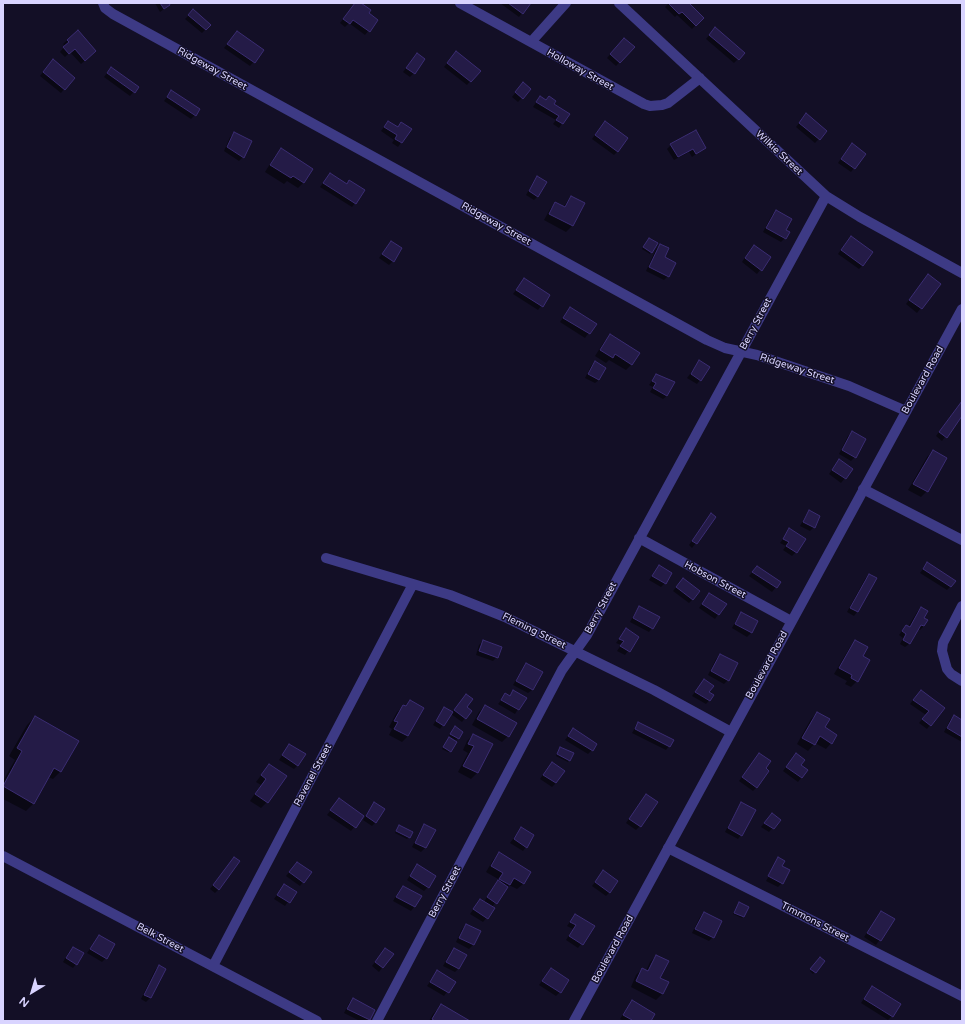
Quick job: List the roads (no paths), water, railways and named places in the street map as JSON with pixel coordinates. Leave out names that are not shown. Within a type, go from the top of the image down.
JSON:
[{"type":"street","name":"Ridgeway Street","points":[[103,3],[105,8],[113,14],[674,323],[724,348],[756,355],[842,384],[906,411]]},
{"type":"street","name":"Holloway Street","points":[[460,3],[636,101],[650,106],[668,103],[700,78]]},
{"type":"street","points":[[531,42],[566,3]]},
{"type":"street","name":"Wilkie Street","points":[[619,3],[826,196],[860,217],[962,274]]},
{"type":"street","name":"Berry Street","points":[[377,1021],[562,670],[587,635],[826,196]]},
{"type":"street","name":"Boulevard Road","points":[[574,1021],[962,308]]},
{"type":"street","points":[[863,489],[962,540]]},
{"type":"street","name":"Hobson Street","points":[[639,538],[791,621]]},
{"type":"street","name":"Fleming Street","points":[[326,558],[450,595],[480,606],[576,651],[654,690],[731,732]]},
{"type":"street","name":"Ravenel Street","points":[[213,966],[413,584]]},
{"type":"street","points":[[962,606],[943,643],[942,651],[946,669],[962,682]]},
{"type":"street","name":"Timmons Street","points":[[668,848],[962,996]]},
{"type":"street","name":"Belk Street","points":[[3,856],[316,1021]]}]
